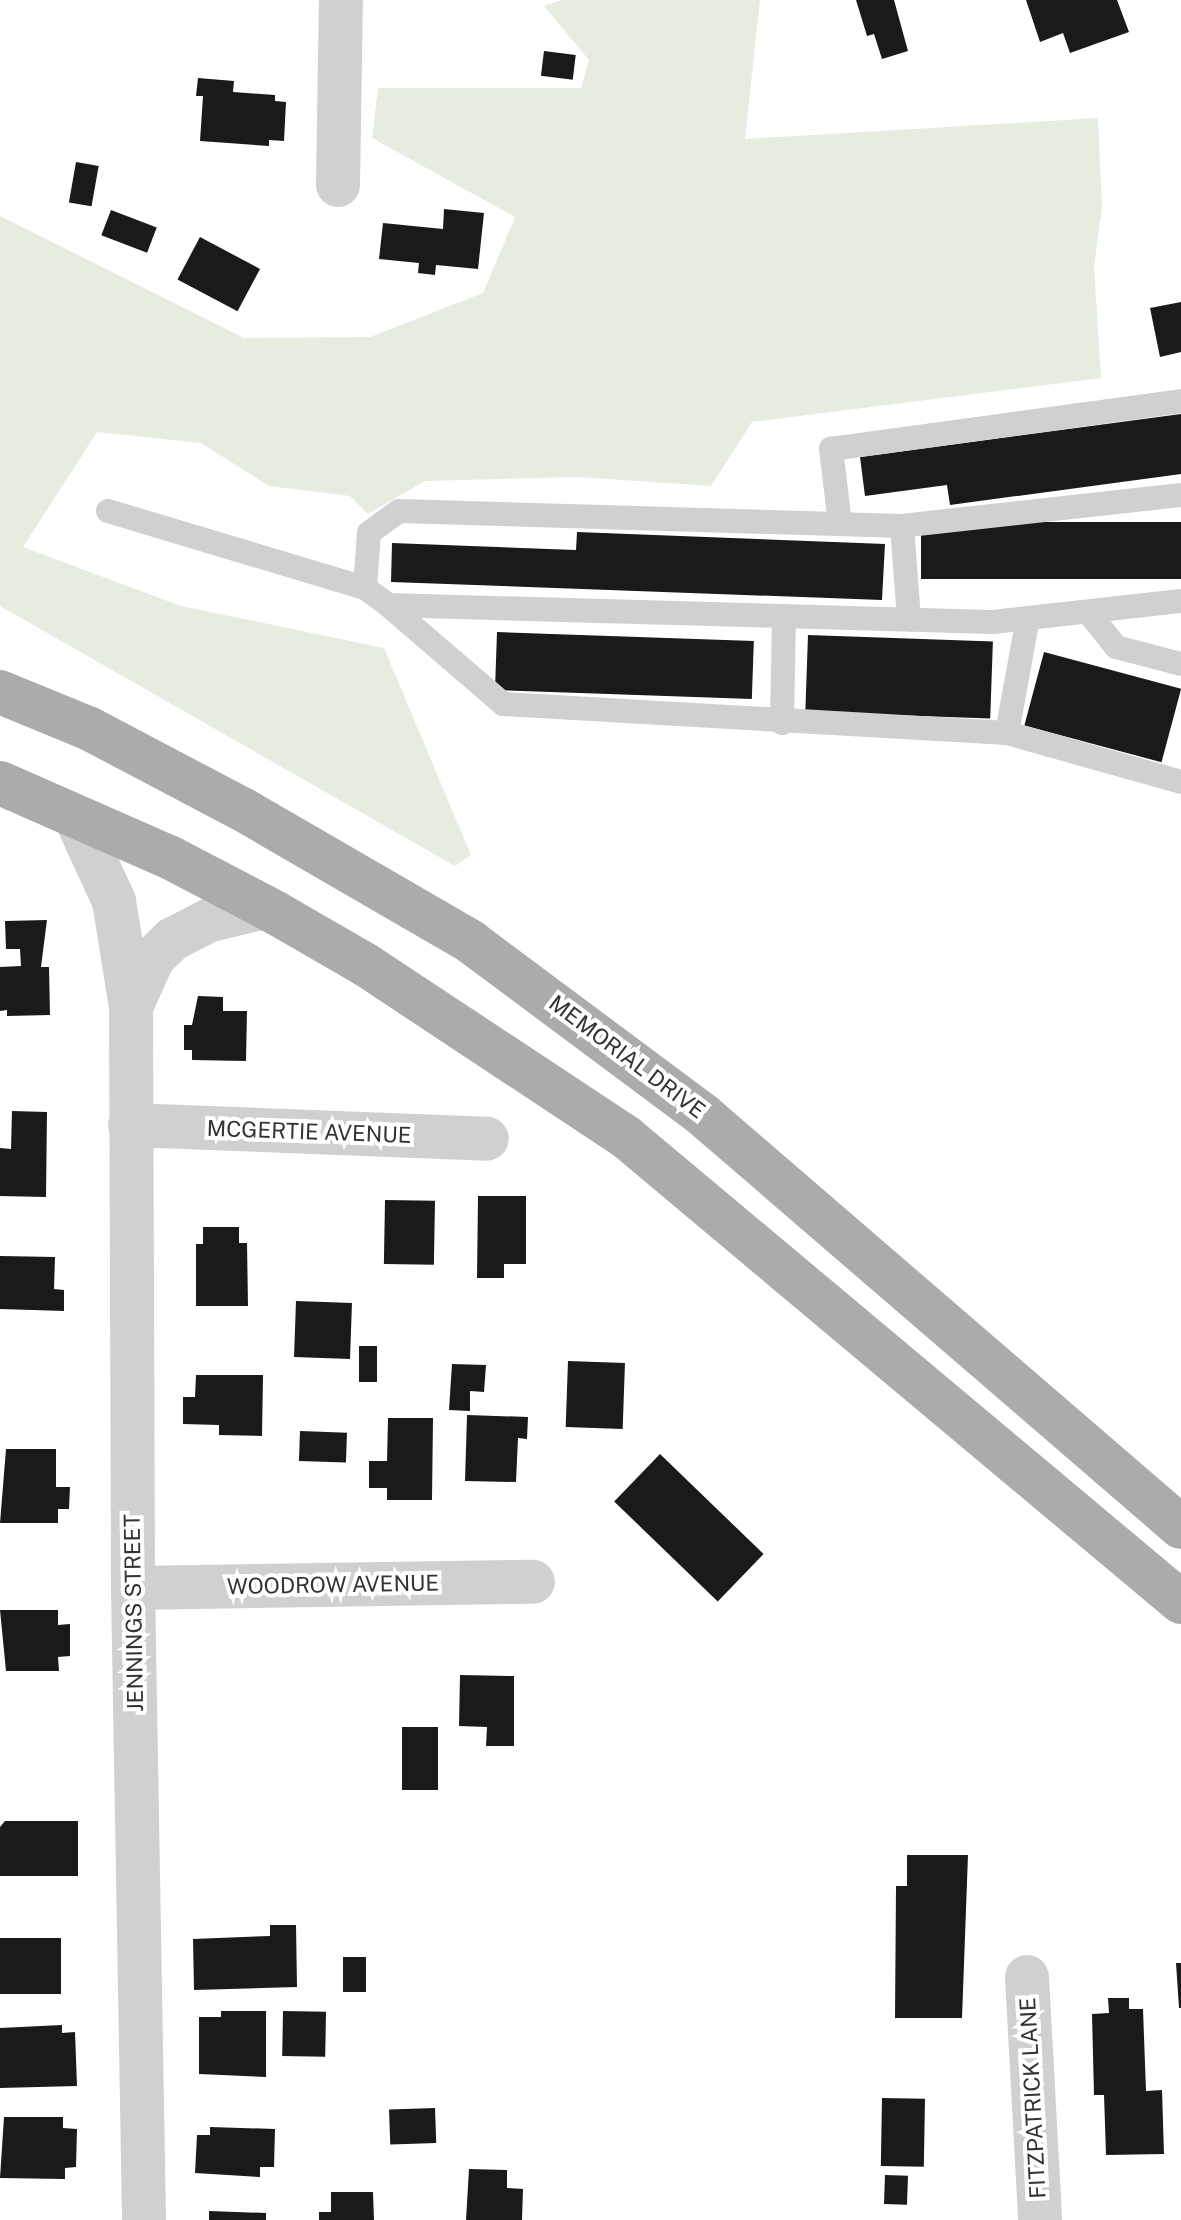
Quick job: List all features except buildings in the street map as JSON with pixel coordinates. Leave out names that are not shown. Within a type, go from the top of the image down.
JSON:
[{"type":"main road","name":"MEMORIAL DRIVE","points":[[0,692],[90,729],[229,802],[471,942],[725,1133],[1181,1527]]},
{"type":"main road","points":[[0,783],[265,907],[366,965],[626,1137],[1181,1602]]},
{"type":"street","points":[[338,185],[341,0]]},
{"type":"street","name":"JENNINGS STREET","points":[[75,816],[114,901],[131,1007],[133,1588],[144,2220]]},
{"type":"street","name":"JENNINGS STREET","points":[[131,1007],[153,958],[173,939],[210,920],[265,907]]},
{"type":"street","name":"MCGERTIE AVENUE","points":[[130,1125],[487,1139]]},
{"type":"street","name":"WOODROW AVENUE","points":[[133,1588],[533,1582]]},
{"type":"street","name":"FITZPATRICK LANE","points":[[1027,1977],[1040,2220]]},
{"type":"lane","points":[[840,524],[831,449],[1181,401]]},
{"type":"lane","points":[[365,588],[369,533],[399,511],[902,526],[1181,495]]},
{"type":"lane","points":[[108,511],[365,588],[503,704],[782,723],[1007,733],[1181,782]]},
{"type":"lane","points":[[902,526],[909,620]]},
{"type":"lane","points":[[388,605],[909,620],[1028,618],[1181,601]]},
{"type":"lane","points":[[1088,612],[1116,647],[1181,664]]},
{"type":"lane","points":[[782,723],[784,616]]},
{"type":"lane","points":[[1007,733],[1028,618]]},
{"type":"shaded area","points":[[562,0],[760,0],[745,139],[1098,118],[1102,207],[1094,266],[1101,378],[752,422],[711,486],[578,477],[425,481],[368,514],[350,496],[269,486],[201,443],[97,432],[23,547],[181,606],[384,648],[471,855],[455,866],[0,606],[0,216],[244,338],[370,337],[483,293],[515,217],[372,138],[378,88],[581,88],[589,60],[544,6]]}]
